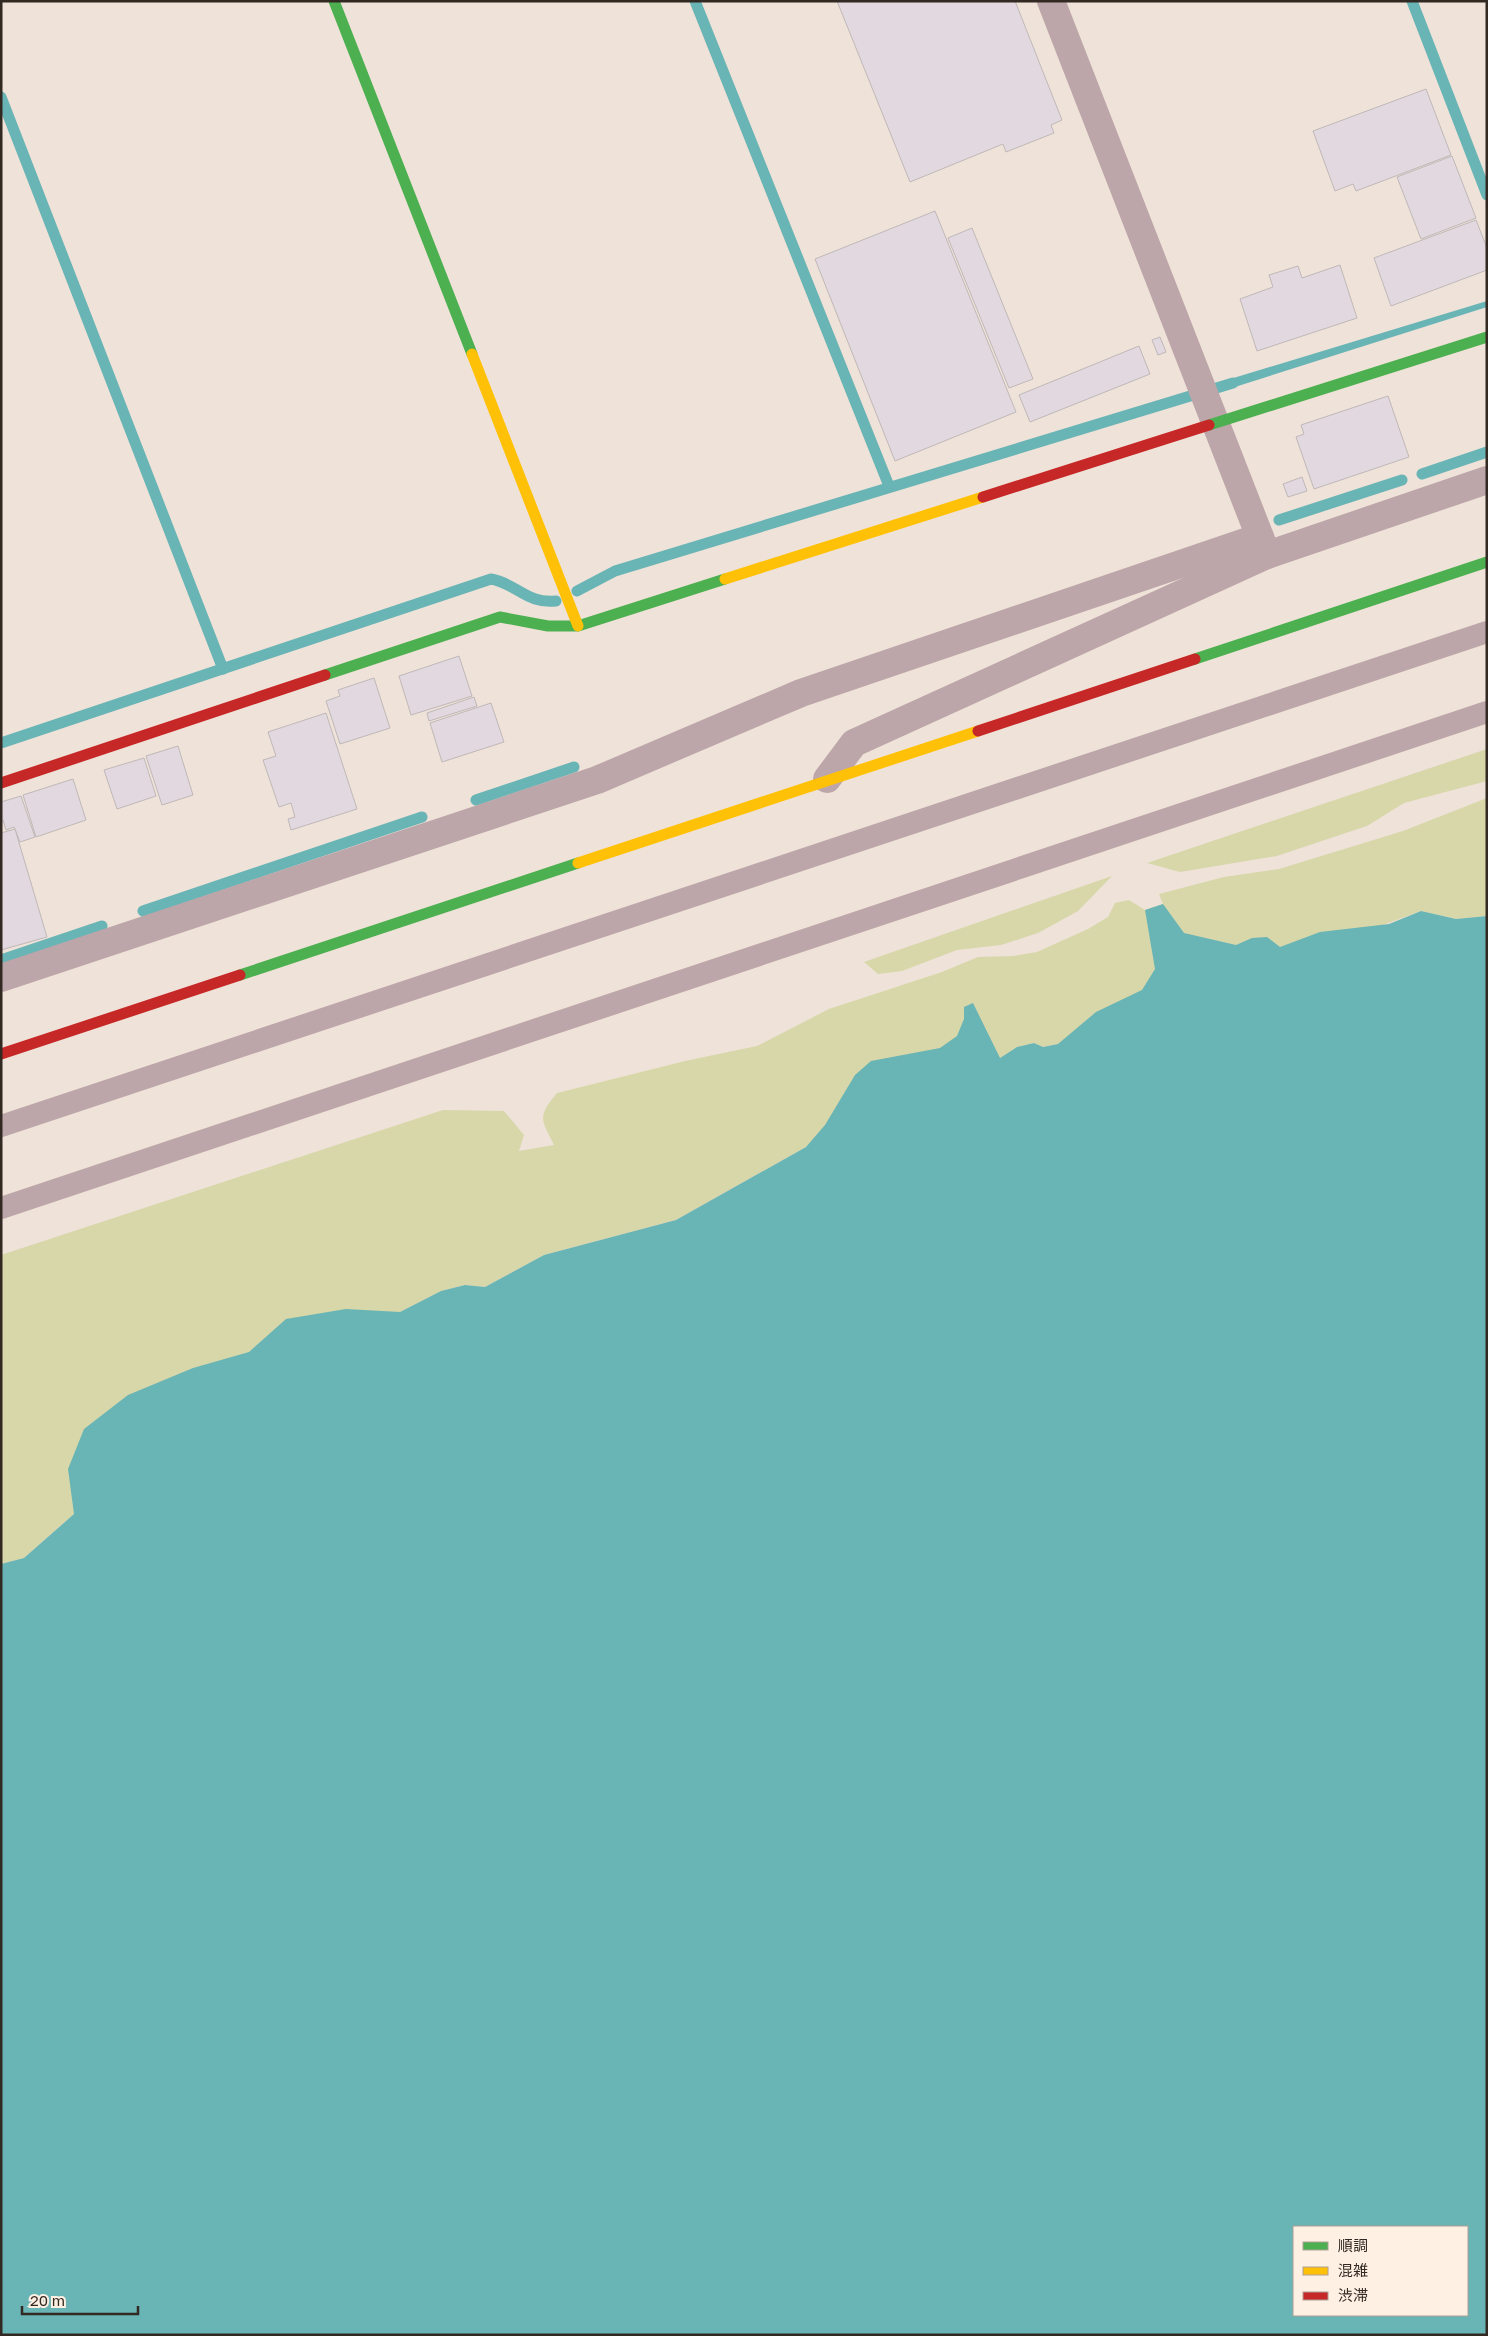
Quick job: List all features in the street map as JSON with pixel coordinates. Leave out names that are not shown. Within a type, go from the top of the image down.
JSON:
[{"type":"street","points":[[334,1],[578,626]]},
{"type":"street","points":[[1050,1],[1264,546]]},
{"type":"street","points":[[1,783],[500,617],[548,626],[578,626],[1212,415],[1487,337]]},
{"type":"street","points":[[1,978],[597,780],[801,693],[1264,546],[1487,480]]},
{"type":"street","points":[[827,779],[854,743],[1264,546]]},
{"type":"street","points":[[1,1054],[1487,562]]},
{"type":"lane","points":[[1,1126],[1487,632]]},
{"type":"lane","points":[[1,1208],[1487,712]]},
{"type":"green space","points":[[1487,749],[1487,781],[1404,803],[1367,826],[1277,856],[1180,872],[1147,863]]},
{"type":"green space","points":[[1487,798],[1487,916],[1456,919],[1421,911],[1058,1044],[1043,1047],[1034,1043],[1017,1047],[1000,1058],[806,1147],[676,1220],[544,1255],[485,1287],[465,1285],[441,1291],[400,1312],[74,1514],[24,1558],[1,1564],[1,1255],[443,1110],[504,1111],[524,1135],[519,1151],[554,1145],[546,1130],[543,1119],[546,1108],[557,1093],[685,1061],[757,1046],[829,1009],[942,972],[978,957],[1013,956],[1037,952],[1088,929],[1108,917],[1115,903],[1129,900],[1145,910],[1163,904],[1159,894],[1224,877],[1279,869],[1403,831]]},
{"type":"green space","points":[[1112,876],[1078,911],[1038,933],[1001,945],[957,950],[902,971],[878,974],[864,962]]},
{"type":"water","points":[[1487,301],[1487,307],[1219,392],[1217,383]]},
{"type":"water","points":[[1163,904],[1184,933],[1236,945],[1252,938],[1267,937],[1280,947],[1320,932],[1389,924],[1421,911],[1456,919],[1487,916],[1487,2335],[1,2335],[1,1564],[24,1558],[74,1514],[68,1469],[84,1429],[128,1395],[193,1368],[249,1352],[286,1319],[346,1309],[400,1312],[441,1291],[465,1285],[485,1287],[544,1255],[676,1220],[806,1147],[825,1125],[855,1075],[871,1061],[940,1048],[957,1036],[964,1019],[964,1007],[973,1003],[1000,1058],[1017,1047],[1034,1043],[1043,1047],[1058,1044],[1096,1012],[1142,990],[1155,969],[1145,910]]},
{"type":"building","points":[[837,1],[1015,1],[1062,120],[1051,125],[1054,133],[1006,152],[1003,144],[910,182]]},
{"type":"building","points":[[1426,89],[1451,155],[1356,191],[1353,184],[1335,191],[1313,131]]},
{"type":"building","points":[[1452,156],[1476,218],[1421,239],[1397,177]]},
{"type":"building","points":[[935,211],[1016,412],[895,461],[815,259]]},
{"type":"building","points":[[1476,220],[1487,248],[1487,270],[1391,306],[1374,258]]},
{"type":"building","points":[[972,228],[1033,379],[1009,388],[948,238]]},
{"type":"building","points":[[1340,265],[1357,318],[1257,351],[1240,299],[1273,287],[1269,275],[1298,266],[1302,278]]},
{"type":"building","points":[[1160,337],[1166,352],[1158,355],[1152,340]]},
{"type":"building","points":[[1139,346],[1150,374],[1030,422],[1019,395]]},
{"type":"building","points":[[1388,396],[1409,457],[1314,489],[1296,437],[1304,434],[1301,425]]},
{"type":"building","points":[[1302,477],[1307,491],[1288,497],[1283,484]]},
{"type":"building","points":[[459,656],[472,696],[411,715],[399,676]]},
{"type":"building","points":[[374,678],[390,728],[340,744],[326,701],[340,696],[338,690]]},
{"type":"building","points":[[474,697],[477,706],[429,721],[427,713]]},
{"type":"building","points":[[491,703],[504,742],[442,762],[430,723]]},
{"type":"building","points":[[326,713],[357,809],[291,830],[288,819],[295,817],[291,803],[279,807],[263,760],[276,756],[268,732]]},
{"type":"building","points":[[178,746],[193,795],[162,805],[146,756]]},
{"type":"building","points":[[144,758],[156,796],[117,809],[104,770]]},
{"type":"building","points":[[73,779],[86,820],[36,837],[23,795]]},
{"type":"building","points":[[21,796],[35,837],[20,842],[14,827],[6,830],[3,820],[1,821],[1,802]]},
{"type":"building","points":[[15,829],[47,937],[1,950],[1,833]]},
{"type":"waterway","points":[[695,1],[889,486]]},
{"type":"waterway","points":[[1412,1],[1487,195]]},
{"type":"waterway","points":[[1,97],[223,669]]},
{"type":"waterway","points":[[577,591],[615,571],[1233,383]]},
{"type":"waterway","points":[[1422,474],[1487,452]]},
{"type":"waterway","points":[[1279,520],[1402,480]]},
{"type":"waterway","points":[[1,743],[491,579],[508,585],[537,600],[556,601]]},
{"type":"waterway","points":[[476,800],[574,767]]},
{"type":"waterway","points":[[143,911],[422,817]]},
{"type":"waterway","points":[[1,960],[102,926]]},
{"type":"traffic: fast","points":[[334,1],[472,354]]},
{"type":"traffic: fast","points":[[1209,425],[1487,337]]},
{"type":"traffic: fast","points":[[1195,659],[1487,562]]},
{"type":"traffic: fast","points":[[325,675],[500,617],[548,626],[578,626],[725,579]]},
{"type":"traffic: fast","points":[[240,975],[578,863]]},
{"type":"traffic: slow","points":[[472,354],[578,626]]},
{"type":"traffic: slow","points":[[725,579],[983,497]]},
{"type":"traffic: slow","points":[[578,863],[978,731]]},
{"type":"traffic: jam","points":[[983,497],[1209,425]]},
{"type":"traffic: jam","points":[[978,731],[1195,659]]},
{"type":"traffic: jam","points":[[1,783],[325,675]]},
{"type":"traffic: jam","points":[[1,1054],[240,975]]}]
